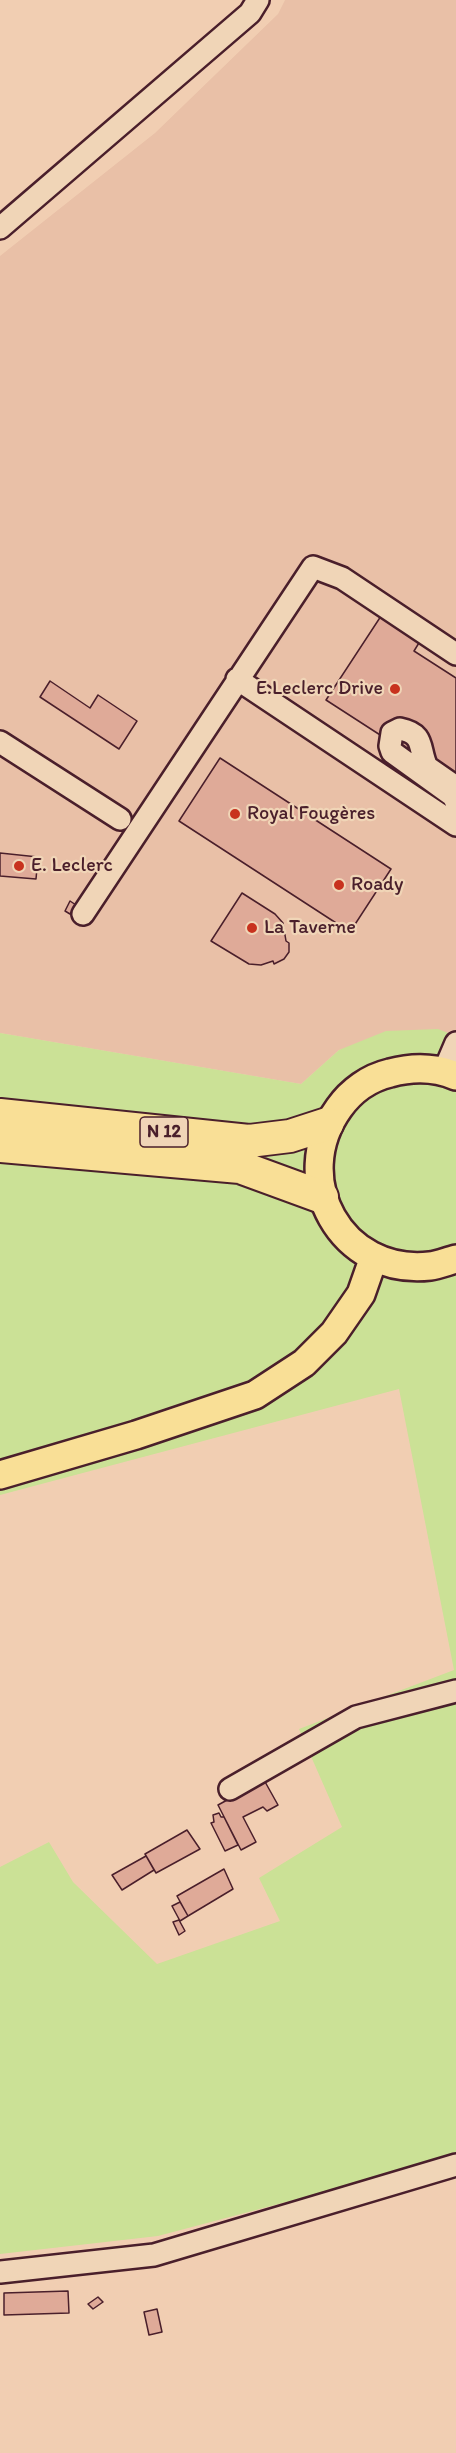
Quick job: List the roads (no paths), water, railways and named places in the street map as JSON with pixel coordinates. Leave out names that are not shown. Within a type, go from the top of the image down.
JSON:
[{"type":"highway","name":"N 12","points":[[0,1115],[249,1141],[290,1136],[327,1124]]},
{"type":"highway","name":"N 12","points":[[0,1146],[240,1167],[322,1197]]},
{"type":"main road","points":[[450,1074],[409,1068],[376,1077],[347,1096],[327,1124],[319,1148],[317,1172],[322,1197],[333,1221],[351,1242],[374,1257],[401,1266],[430,1266],[456,1259]]},
{"type":"main road","points":[[0,1475],[136,1435],[255,1395],[304,1363],[334,1333],[361,1294],[374,1257]]},
{"type":"street","points":[[0,228],[250,13],[258,0]]},
{"type":"street","points":[[83,914],[237,679],[314,567],[342,578],[456,654]]},
{"type":"street","points":[[237,679],[456,825]]},
{"type":"street","points":[[456,787],[427,767],[420,739],[410,730],[400,729],[392,733],[390,746],[392,752],[453,796],[456,802]]},
{"type":"street","points":[[0,742],[120,819]]},
{"type":"street","points":[[450,1074],[456,1043]]},
{"type":"street","points":[[230,1789],[356,1717],[456,1691]]},
{"type":"street","points":[[0,2272],[153,2255],[456,2165]]},
{"type":"place","name":"E.Leclerc Drive","points":[[395,689]]},
{"type":"place","name":"Royal Fougères","points":[[235,814]]},
{"type":"place","name":"E. Leclerc","points":[[19,866]]},
{"type":"place","name":"Roady","points":[[339,885]]},
{"type":"place","name":"La Taverne","points":[[252,928]]}]
